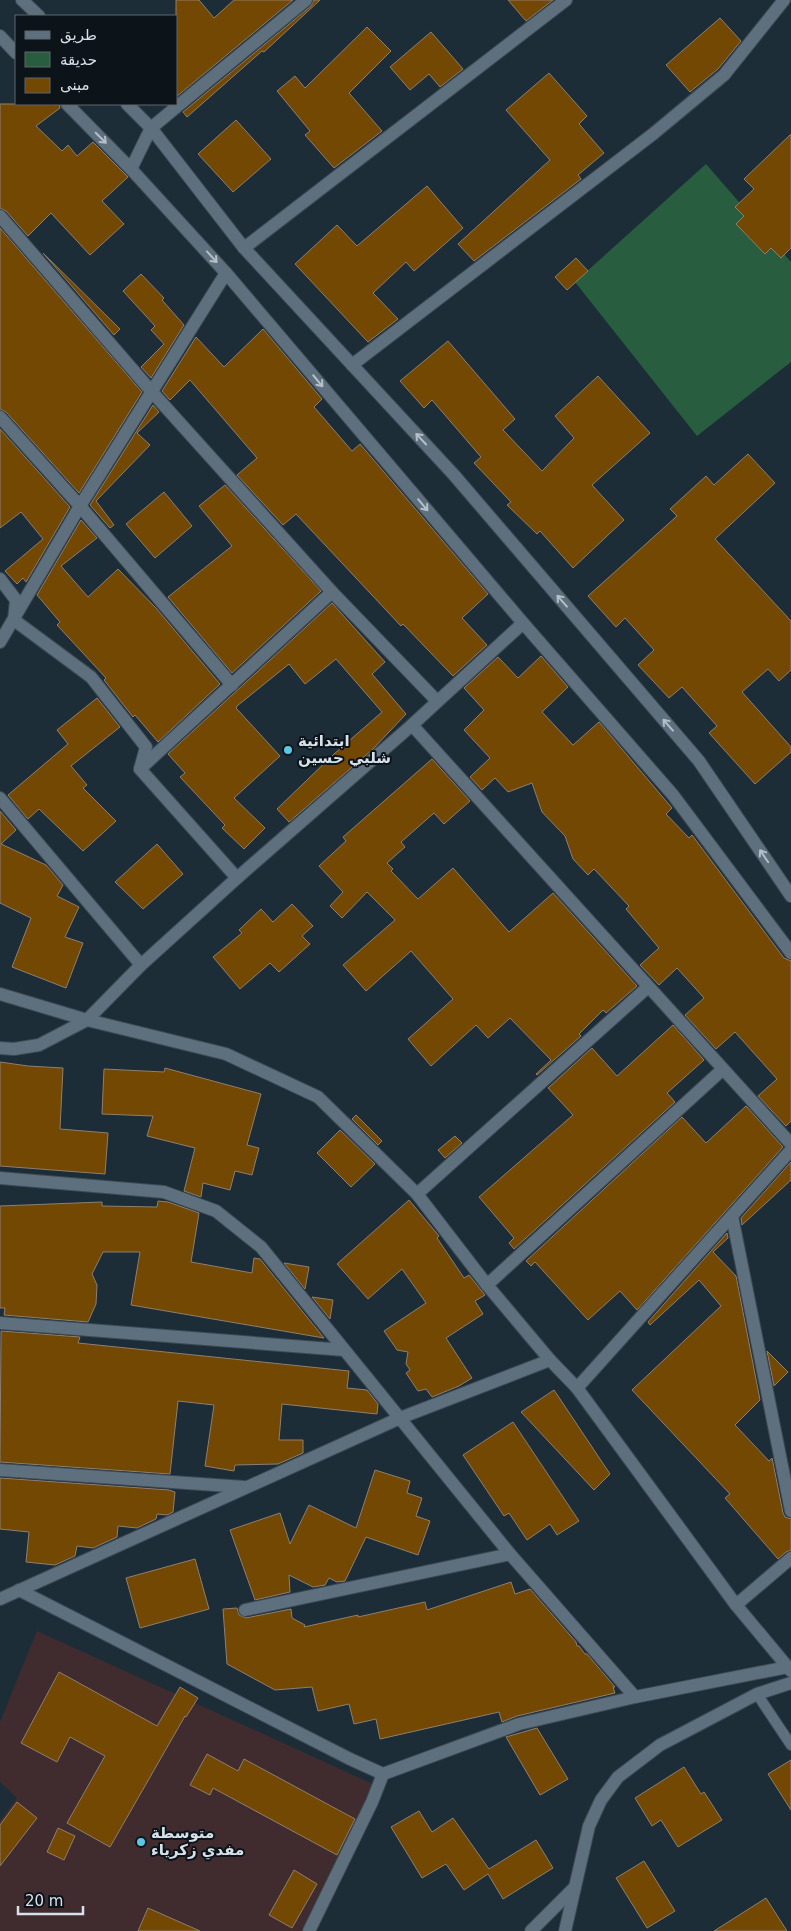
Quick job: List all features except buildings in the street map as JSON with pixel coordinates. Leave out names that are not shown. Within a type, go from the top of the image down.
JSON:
[{"type":"street","points":[[22,0],[38,15]]},
{"type":"street","points":[[132,169],[151,128],[306,0]]},
{"type":"street","points":[[244,248],[566,0]]},
{"type":"street","points":[[352,365],[653,134],[724,75],[784,0]]},
{"type":"street","points":[[0,36],[15,52]]},
{"type":"street","points":[[68,105],[132,169],[226,273],[673,795],[791,953]]},
{"type":"street","points":[[128,105],[151,128],[244,248],[454,475],[699,762],[791,896]]},
{"type":"street","points":[[0,216],[152,392],[332,592],[437,701]]},
{"type":"street","points":[[0,642],[80,506],[226,273]]},
{"type":"street","points":[[0,417],[80,506],[232,685]]},
{"type":"street","points":[[0,579],[16,600],[14,620]]},
{"type":"street","points":[[140,769],[332,592]]},
{"type":"street","points":[[14,620],[91,677],[146,746],[140,769]]},
{"type":"street","points":[[0,1048],[14,1049],[39,1046],[87,1020],[141,965],[412,725],[523,622]]},
{"type":"street","points":[[412,725],[791,1144]]},
{"type":"street","points":[[140,769],[237,878]]},
{"type":"street","points":[[0,798],[141,965]]},
{"type":"street","points":[[417,1194],[648,987]]},
{"type":"street","points":[[0,994],[87,1020],[226,1054],[318,1098],[417,1194],[487,1285],[576,1388],[736,1605],[790,1669],[635,1697],[519,1724],[383,1774],[19,1590]]},
{"type":"street","points":[[487,1285],[723,1069]]},
{"type":"street","points":[[576,1388],[791,1150]]},
{"type":"street","points":[[0,1178],[164,1192],[216,1211],[261,1246],[510,1554],[635,1697]]},
{"type":"street","points":[[732,1216],[791,1511]]},
{"type":"street","points":[[0,1323],[344,1350]]},
{"type":"street","points":[[0,1599],[400,1418],[550,1360]]},
{"type":"street","points":[[0,1470],[245,1487]]},
{"type":"street","points":[[245,1610],[510,1554]]},
{"type":"street","points":[[736,1605],[791,1558]]},
{"type":"street","points":[[565,1931],[590,1826],[601,1800],[618,1777],[660,1746],[757,1694],[791,1683]]},
{"type":"street","points":[[309,1931],[372,1802],[383,1774]]},
{"type":"street","points":[[531,1931],[575,1887]]},
{"type":"lane","points":[[757,1694],[791,1745]]},
{"type":"shaded area","points":[[37,1631],[375,1785],[303,1931],[0,1931],[0,1821],[17,1798],[0,1782],[0,1722]]},
{"type":"green space","points":[[706,164],[791,262],[791,362],[697,436],[575,282]]},
{"type":"place","name":"ابتدائية شلبي حسين","points":[[288,750]]},
{"type":"place","name":"متوسطة مفدي زكرياء","points":[[141,1842]]}]
